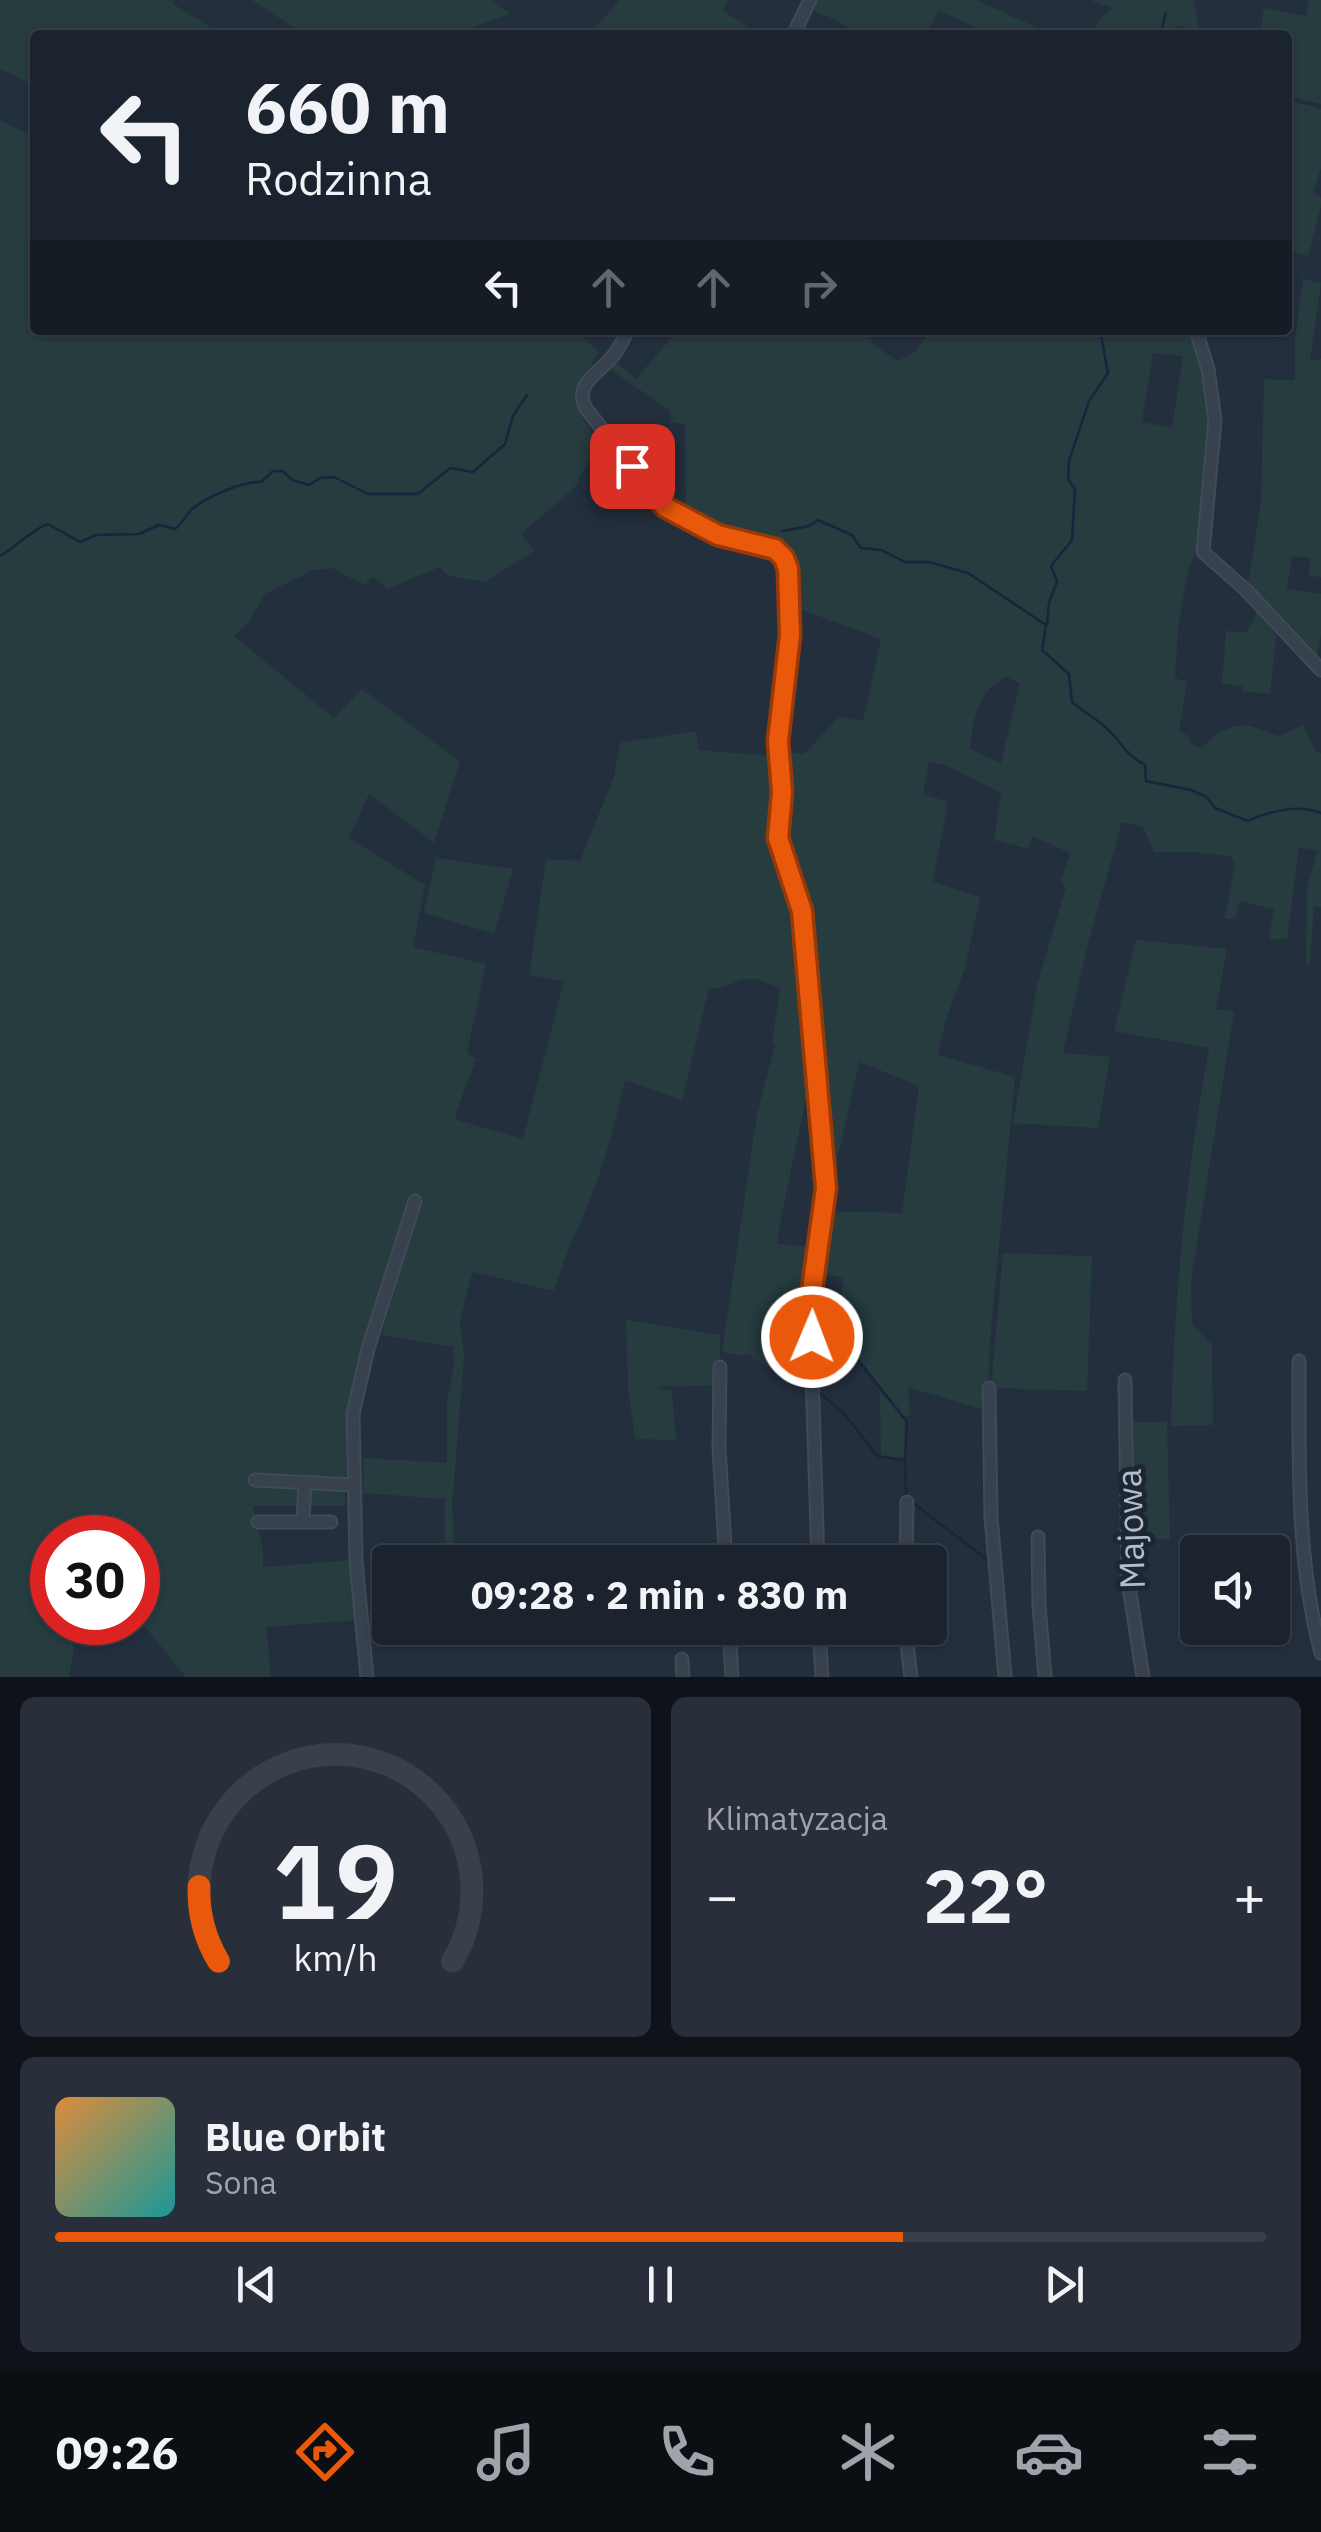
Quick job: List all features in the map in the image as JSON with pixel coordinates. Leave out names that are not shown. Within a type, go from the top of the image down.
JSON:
[{"type":"street","points":[[795,30],[810,0]]},
{"type":"street","points":[[625,335],[614,356],[584,384],[582,396],[587,410],[665,507],[718,535],[775,549],[788,569],[790,635],[778,741],[782,792],[778,838],[802,911],[826,1188],[810,1308],[817,1545]]},
{"type":"street","points":[[1197,335],[1212,386],[1214,420],[1203,552],[1246,590],[1321,670]]},
{"type":"street","points":[[367,1677],[357,1577],[354,1404],[416,1201]]},
{"type":"street","points":[[1300,1361],[1298,1456],[1302,1531],[1321,1653]]},
{"type":"street","points":[[720,1367],[719,1448],[725,1545]]},
{"type":"street","name":"Majowa","points":[[1125,1380],[1128,1580],[1143,1677]]},
{"type":"street","points":[[990,1388],[991,1517],[1005,1677]]},
{"type":"street","points":[[255,1480],[354,1485]]},
{"type":"street","points":[[302,1522],[305,1482]]},
{"type":"street","points":[[906,1545],[907,1502]]},
{"type":"street","points":[[258,1522],[331,1522]]},
{"type":"street","points":[[1038,1537],[1045,1677]]},
{"type":"street","points":[[730,1645],[732,1677]]},
{"type":"street","points":[[820,1645],[822,1677]]},
{"type":"street","points":[[907,1645],[910,1677]]},
{"type":"street","points":[[682,1659],[683,1677]]},
{"type":"green space","points":[[0,0],[175,0],[173,4],[215,30],[30,30],[30,84],[0,69]]},
{"type":"green space","points":[[252,0],[492,0],[510,14],[465,30],[297,30]]},
{"type":"green space","points":[[620,0],[728,0],[722,10],[752,30],[593,30]]},
{"type":"green space","points":[[818,0],[977,0],[1042,30],[981,30],[938,10],[928,30],[855,30],[813,10]]},
{"type":"green space","points":[[1090,0],[1193,0],[1200,30],[1177,25],[1176,30],[1095,30],[1098,21],[1113,8]]},
{"type":"green space","points":[[1309,0],[1321,0],[1321,104],[1292,97],[1292,30],[1261,30],[1264,8],[1306,16]]},
{"type":"green space","points":[[1292,101],[1321,109],[1321,168],[1313,193],[1321,198],[1321,206],[1308,256],[1292,252]]},
{"type":"green space","points":[[0,120],[30,135],[30,335],[581,335],[599,352],[574,393],[582,417],[598,443],[575,487],[521,534],[535,551],[484,582],[449,576],[440,567],[387,589],[373,577],[364,585],[332,568],[314,570],[265,594],[248,623],[234,636],[334,718],[362,689],[460,761],[434,843],[369,794],[349,838],[425,885],[413,947],[486,964],[467,1053],[476,1059],[455,1115],[457,1120],[523,1139],[564,981],[529,975],[546,859],[580,861],[614,777],[620,743],[696,731],[699,750],[770,756],[783,751],[804,754],[839,717],[863,721],[881,639],[795,607],[794,553],[787,543],[710,528],[680,511],[686,500],[685,425],[672,422],[669,410],[610,369],[614,360],[636,379],[674,335],[866,335],[898,361],[916,351],[927,335],[1197,335],[1212,403],[1202,532],[1188,572],[1178,627],[1175,678],[1187,682],[1179,731],[1188,736],[1190,743],[1202,748],[1232,727],[1246,725],[1279,736],[1303,725],[1316,751],[1321,753],[1321,907],[1314,907],[1310,964],[1306,964],[1307,889],[1317,851],[1299,847],[1287,939],[1269,939],[1274,909],[1240,901],[1235,919],[1225,918],[1235,865],[1232,857],[1154,852],[1143,827],[1122,822],[1063,1053],[1110,1057],[1098,1128],[1013,1123],[1038,982],[1066,888],[1061,881],[1070,853],[1032,836],[1028,849],[994,840],[1001,793],[943,764],[929,762],[923,794],[948,802],[933,882],[980,897],[965,968],[945,1022],[938,1055],[1015,1077],[987,1411],[908,1387],[910,1416],[904,1416],[839,1334],[843,1278],[819,1273],[829,1211],[902,1213],[919,1086],[859,1062],[830,1192],[811,1074],[779,1228],[777,1244],[814,1247],[804,1302],[812,1384],[769,1369],[746,1353],[744,1356],[722,1352],[757,1114],[775,1045],[772,1044],[780,988],[749,979],[709,988],[682,1100],[625,1080],[600,1172],[554,1291],[472,1272],[460,1320],[464,1357],[452,1506],[454,1545],[445,1545],[445,1499],[363,1493],[364,1458],[447,1463],[447,1399],[454,1367],[453,1347],[383,1335],[395,1285],[388,1284],[352,1394],[346,1436],[345,1506],[253,1506],[263,1567],[353,1560],[358,1620],[266,1627],[271,1677],[186,1677],[160,1645],[160,1515],[30,1515],[30,1645],[75,1645],[69,1677],[0,1677]],"holes":[[[1153,353],[1183,356],[1172,428],[1142,422]],[[1006,677],[1020,683],[1001,763],[970,749],[975,717],[983,698]]]},
{"type":"green space","points":[[1303,279],[1321,283],[1310,361],[1321,359],[1321,577],[1309,576],[1310,558],[1292,556],[1287,589],[1321,594],[1321,636],[1317,658],[1277,629],[1270,694],[1242,691],[1242,686],[1222,683],[1226,631],[1247,632],[1262,602],[1247,590],[1261,503],[1264,379],[1295,380],[1295,340]]},
{"type":"green space","points":[[436,858],[513,869],[494,934],[424,913]]},
{"type":"green space","points":[[1136,940],[1227,949],[1216,1009],[1234,1012],[1191,1281],[1192,1324],[1212,1345],[1213,1425],[1171,1426],[1182,1236],[1209,1048],[1114,1031]]},
{"type":"green space","points":[[1003,1253],[1092,1256],[1087,1391],[991,1388]]},
{"type":"green space","points":[[626,1320],[720,1335],[719,1385],[656,1387],[672,1391],[676,1440],[635,1439],[628,1387]]},
{"type":"green space","points":[[880,1391],[905,1420],[904,1459],[881,1456]]},
{"type":"green space","points":[[1128,1422],[1167,1422],[1170,1539],[1129,1540]]},
{"type":"waterway","points":[[1161,30],[1166,13]]},
{"type":"waterway","points":[[1047,624],[1057,581],[1051,566],[1072,540],[1075,489],[1068,479],[1069,461],[1089,401],[1108,373],[1101,335]]},
{"type":"waterway","points":[[0,556],[48,524],[80,542],[96,535],[139,534],[159,525],[175,529],[205,500],[235,487],[261,482],[273,471],[283,471],[292,480],[309,485],[320,478],[334,477],[368,494],[418,494],[450,468],[473,472],[505,444],[513,416],[527,395]]},
{"type":"waterway","points":[[783,531],[809,526],[818,520],[852,535],[861,548],[881,550],[905,562],[929,562],[968,573],[1046,625],[1042,650],[1069,674],[1072,702],[1145,765],[1146,781],[1191,790],[1207,797],[1215,808],[1248,821],[1284,810],[1321,813]]},
{"type":"waterway","points":[[818,1320],[839,1336],[907,1422],[905,1459]]},
{"type":"waterway","points":[[817,1391],[844,1413],[877,1456],[905,1460],[906,1499]]},
{"type":"waterway","points":[[913,1503],[990,1562]]},
{"type":"route","points":[[632,466],[665,507],[718,535],[775,549],[788,569],[790,635],[779,722],[782,792],[778,838],[802,911],[826,1188],[810,1308],[812,1337]]}]
